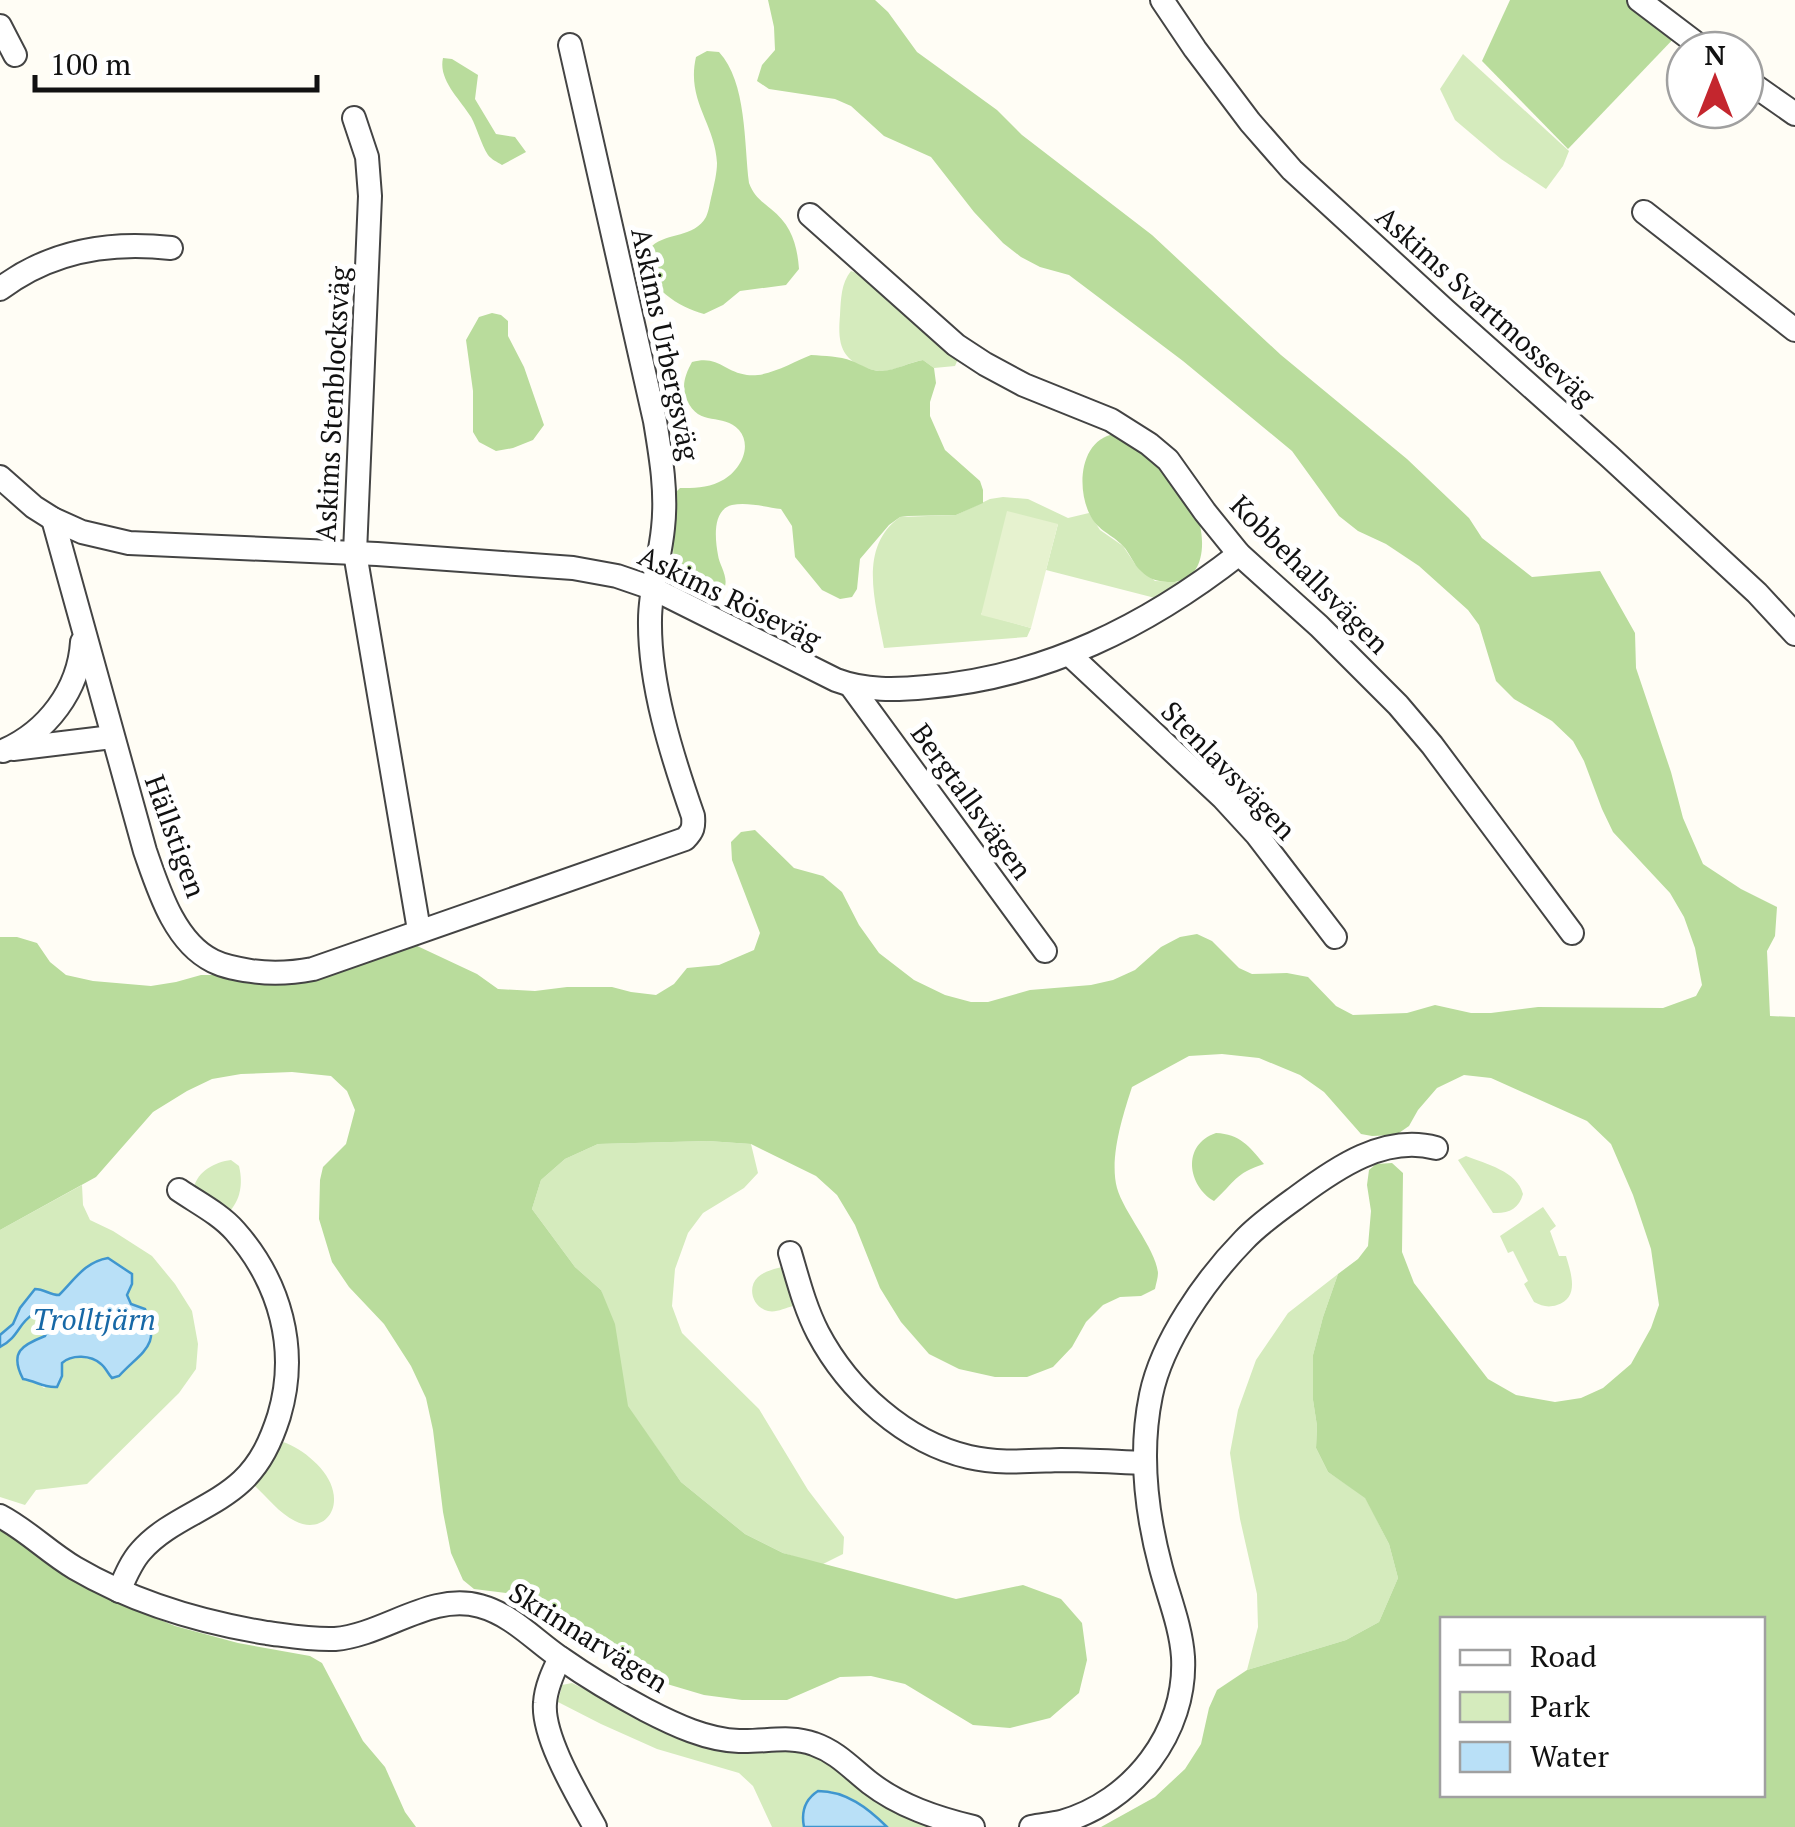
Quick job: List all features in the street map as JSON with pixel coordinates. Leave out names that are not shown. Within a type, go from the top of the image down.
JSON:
[{"type":"street","name":"Askims Svartmosseväg","points":[[1162,0],[1250,122],[1292,170],[1610,457],[1795,634]]},
{"type":"street","points":[[1639,0],[1679,30]]},
{"type":"street","points":[[0,26],[15,55]]},
{"type":"street","name":"Askims Urbergsväg","points":[[570,45],[663,470],[665,514],[650,619],[654,667],[676,768],[693,816],[692,832]]},
{"type":"street","points":[[1765,93],[1795,114]]},
{"type":"street","name":"Askims Stenblocksväg","points":[[354,118],[367,157],[370,196],[354,554],[419,930]]},
{"type":"street","points":[[1644,212],[1795,330]]},
{"type":"street","name":"Kobbehallsvägen","points":[[810,215],[956,345],[1006,376],[1111,420],[1168,460],[1239,554],[1314,620],[1398,705],[1572,932]]},
{"type":"street","points":[[0,288],[38,266],[82,251],[124,244],[171,248]]},
{"type":"street","name":"Askims Röseväg","points":[[0,477],[53,519],[82,532],[129,543],[584,569],[631,580],[806,667],[851,686],[887,690],[952,685],[1014,673],[1070,655],[1165,607],[1239,554]]},
{"type":"street","name":"Hällstigen","points":[[53,519],[141,840],[164,900],[186,938],[211,960],[266,973],[300,972],[677,843],[692,832]]},
{"type":"street","points":[[2,751],[30,736],[65,697],[78,669],[82,626]]},
{"type":"street","name":"Stenlavsvägen","points":[[1070,655],[1223,798],[1335,937]]},
{"type":"street","name":"Bergtallsvägen","points":[[851,686],[1045,952]]},
{"type":"street","points":[[2,751],[112,737]]},
{"type":"street","points":[[1032,1827],[1082,1814],[1123,1790],[1158,1750],[1176,1710],[1183,1655],[1152,1532],[1145,1463],[1151,1394],[1165,1355],[1201,1292],[1244,1240],[1301,1194],[1357,1158],[1404,1145],[1436,1148]]},
{"type":"street","points":[[119,1591],[132,1562],[158,1535],[232,1489],[253,1469],[270,1443],[285,1391],[284,1319],[270,1282],[232,1227],[180,1190]]},
{"type":"street","points":[[790,1253],[807,1308],[835,1361],[866,1397],[923,1439],[970,1457],[993,1460],[1145,1463]]},
{"type":"street","name":"Skrinnarvägen","points":[[0,1516],[69,1564],[119,1591],[234,1628],[322,1640],[347,1638],[444,1605],[478,1605],[513,1622],[620,1696],[685,1728],[735,1741],[808,1742],[834,1752],[904,1805],[973,1827]]},
{"type":"street","points":[[560,1658],[547,1690],[545,1717],[566,1773],[595,1827]]},
{"type":"green space","points":[[768,0],[875,0],[917,52],[997,110],[1022,135],[1152,235],[1281,355],[1407,459],[1469,518],[1482,538],[1532,577],[1600,571],[1635,633],[1636,668],[1683,818],[1703,864],[1777,907],[1775,936],[1767,951],[1770,1016],[1795,1017],[1795,1827],[1101,1827],[1155,1797],[1185,1769],[1201,1744],[1217,1690],[1247,1670],[1346,1640],[1379,1622],[1398,1578],[1389,1544],[1365,1498],[1328,1472],[1316,1448],[1313,1355],[1338,1274],[1368,1246],[1369,1170],[1376,1164],[1392,1163],[1403,1173],[1402,1252],[1414,1283],[1488,1379],[1516,1395],[1555,1402],[1581,1398],[1603,1388],[1631,1364],[1651,1328],[1659,1305],[1651,1249],[1611,1144],[1587,1121],[1491,1078],[1464,1075],[1437,1088],[1409,1126],[1396,1135],[1372,1136],[1361,1134],[1324,1092],[1300,1075],[1259,1058],[1189,1056],[1132,1087],[1118,1137],[1115,1176],[1121,1198],[1156,1263],[1155,1289],[1103,1305],[1053,1367],[1027,1377],[995,1377],[959,1369],[929,1354],[901,1322],[880,1288],[855,1225],[837,1195],[816,1176],[751,1144],[598,1144],[565,1159],[541,1180],[532,1209],[575,1267],[601,1290],[615,1324],[628,1406],[681,1482],[745,1534],[783,1553],[956,1599],[1023,1585],[1061,1599],[1082,1623],[1087,1660],[1079,1693],[1050,1718],[1010,1728],[973,1725],[905,1684],[871,1676],[840,1677],[787,1700],[704,1695],[667,1684],[631,1664],[561,1613],[515,1594],[474,1589],[463,1580],[451,1553],[426,1398],[384,1324],[349,1287],[332,1262],[319,1219],[323,1167],[346,1144],[355,1110],[347,1091],[331,1076],[292,1072],[212,1079],[153,1112],[96,1177],[0,1230],[0,937],[37,943],[50,962],[66,975],[93,981],[151,986],[413,944],[477,974],[498,989],[612,987],[656,995],[674,984],[687,968],[719,965],[754,950],[760,933],[732,860],[731,842],[741,832],[755,830],[794,868],[823,876],[842,892],[879,953],[914,980],[971,1002],[1113,980],[1135,970],[1161,947],[1197,934],[1212,941],[1239,968],[1252,974],[1308,977],[1336,1006],[1353,1015],[1407,1013],[1435,1005],[1471,1013],[1538,1007],[1663,1008],[1696,996],[1702,985],[1695,948],[1670,893],[1613,832],[1573,741],[1552,721],[1514,699],[1496,681],[1479,625],[1468,610],[1419,566],[1339,516],[1292,451],[1183,361],[1069,275],[1040,267],[1003,243],[931,157],[884,136],[851,106],[835,99],[769,89],[757,81],[762,65],[775,50]]},
{"type":"green space","points":[[1510,0],[1633,0],[1673,30],[1665,30],[1665,48],[1568,149],[1482,61]]},
{"type":"green space","points":[[707,51],[719,52],[735,80],[743,114],[749,183],[758,198],[788,228],[799,269],[786,285],[740,291],[704,314],[666,295],[652,279],[644,259],[652,246],[695,228],[708,212],[717,163],[694,73],[696,57]]},
{"type":"green space","points":[[1463,54],[1569,151],[1546,189],[1501,159],[1455,120],[1440,89]]},
{"type":"green space","points":[[443,58],[452,59],[478,75],[475,99],[496,134],[515,137],[526,152],[502,165],[489,156],[471,117],[447,82]]},
{"type":"green space","points":[[851,271],[864,276],[958,359],[955,366],[934,368],[923,360],[880,371],[849,358],[842,346],[839,324],[842,292]]},
{"type":"green space","points":[[492,313],[508,321],[508,336],[524,367],[544,425],[533,440],[496,451],[479,442],[473,432],[473,391],[466,340],[479,317]]},
{"type":"green space","points":[[811,355],[842,358],[879,371],[923,360],[934,368],[936,383],[930,416],[945,450],[980,481],[983,503],[956,515],[900,517],[860,559],[857,589],[852,597],[840,599],[822,590],[795,557],[792,526],[781,509],[732,505],[721,513],[716,526],[725,586],[706,599],[682,583],[673,566],[674,494],[680,488],[705,487],[726,478],[738,467],[745,445],[733,425],[692,409],[684,390],[687,371],[692,362],[701,360],[755,375]]},
{"type":"green space","points":[[1115,434],[1168,474],[1186,494],[1198,517],[1202,542],[1198,566],[1181,580],[1164,582],[1147,576],[1090,515],[1083,492],[1084,466],[1094,445]]},
{"type":"green space","points":[[1003,497],[1028,499],[1068,518],[1089,513],[1100,530],[1123,546],[1135,564],[1155,581],[1179,582],[1159,599],[1046,570],[1058,524],[981,614],[1031,628],[1027,637],[884,648],[873,578],[878,544],[887,530],[900,517],[956,515]]},
{"type":"green space","points":[[1007,511],[1058,524],[1031,628],[981,615]]},
{"type":"green space","points":[[1216,1133],[1238,1139],[1264,1164],[1241,1175],[1214,1201],[1198,1186],[1192,1166],[1197,1147]]},
{"type":"green space","points":[[598,1144],[751,1144],[758,1173],[744,1188],[703,1213],[688,1233],[675,1269],[672,1306],[682,1333],[759,1409],[808,1490],[844,1537],[843,1554],[821,1565],[783,1553],[745,1534],[681,1482],[627,1406],[601,1290],[575,1267],[532,1209],[541,1180],[565,1159]]},
{"type":"green space","points":[[1466,1156],[1514,1179],[1523,1194],[1516,1207],[1493,1213],[1458,1160]]},
{"type":"green space","points":[[231,1160],[239,1166],[241,1185],[236,1203],[228,1213],[194,1187],[208,1168]]},
{"type":"green space","points":[[82,1185],[83,1205],[90,1220],[152,1256],[192,1311],[198,1344],[196,1369],[179,1393],[87,1484],[36,1490],[25,1505],[0,1497],[0,1347],[32,1315],[42,1318],[48,1330],[45,1336],[30,1342],[23,1379],[44,1388],[62,1376],[62,1363],[69,1357],[91,1359],[107,1373],[142,1353],[145,1309],[131,1304],[127,1295],[132,1274],[107,1258],[86,1267],[59,1295],[35,1289],[13,1324],[0,1335],[0,1230]]},
{"type":"green space","points":[[1543,1207],[1556,1226],[1550,1231],[1559,1256],[1566,1256],[1572,1284],[1569,1297],[1551,1306],[1534,1302],[1513,1251],[1508,1253],[1500,1236]]},
{"type":"green space","points":[[782,1267],[793,1306],[768,1311],[755,1301],[753,1286],[761,1275]]},
{"type":"green space","points":[[1338,1274],[1313,1355],[1316,1448],[1328,1472],[1365,1497],[1389,1544],[1398,1578],[1379,1622],[1346,1640],[1247,1670],[1258,1627],[1257,1594],[1230,1453],[1238,1410],[1256,1360],[1288,1313]]},
{"type":"green space","points":[[283,1442],[314,1461],[330,1483],[333,1508],[319,1523],[303,1524],[289,1518],[253,1484]]},
{"type":"green space","points":[[0,1527],[52,1567],[112,1600],[175,1626],[310,1656],[322,1663],[363,1741],[385,1767],[416,1827],[0,1827]]},
{"type":"green space","points":[[572,1683],[699,1745],[745,1753],[779,1750],[811,1754],[883,1805],[933,1827],[887,1827],[874,1814],[831,1791],[802,1814],[804,1827],[772,1827],[753,1786],[739,1773],[657,1749],[558,1702],[562,1685]]},
{"type":"water","name":"Trolltjärn","points":[[108,1258],[132,1274],[127,1295],[131,1304],[145,1309],[150,1321],[147,1347],[119,1376],[112,1378],[97,1361],[82,1357],[62,1363],[57,1387],[23,1379],[17,1362],[20,1351],[45,1336],[45,1324],[32,1315],[0,1347],[0,1335],[13,1324],[35,1289],[59,1295],[87,1267]]},
{"type":"water","points":[[818,1791],[856,1802],[887,1827],[804,1827],[805,1807]]}]
